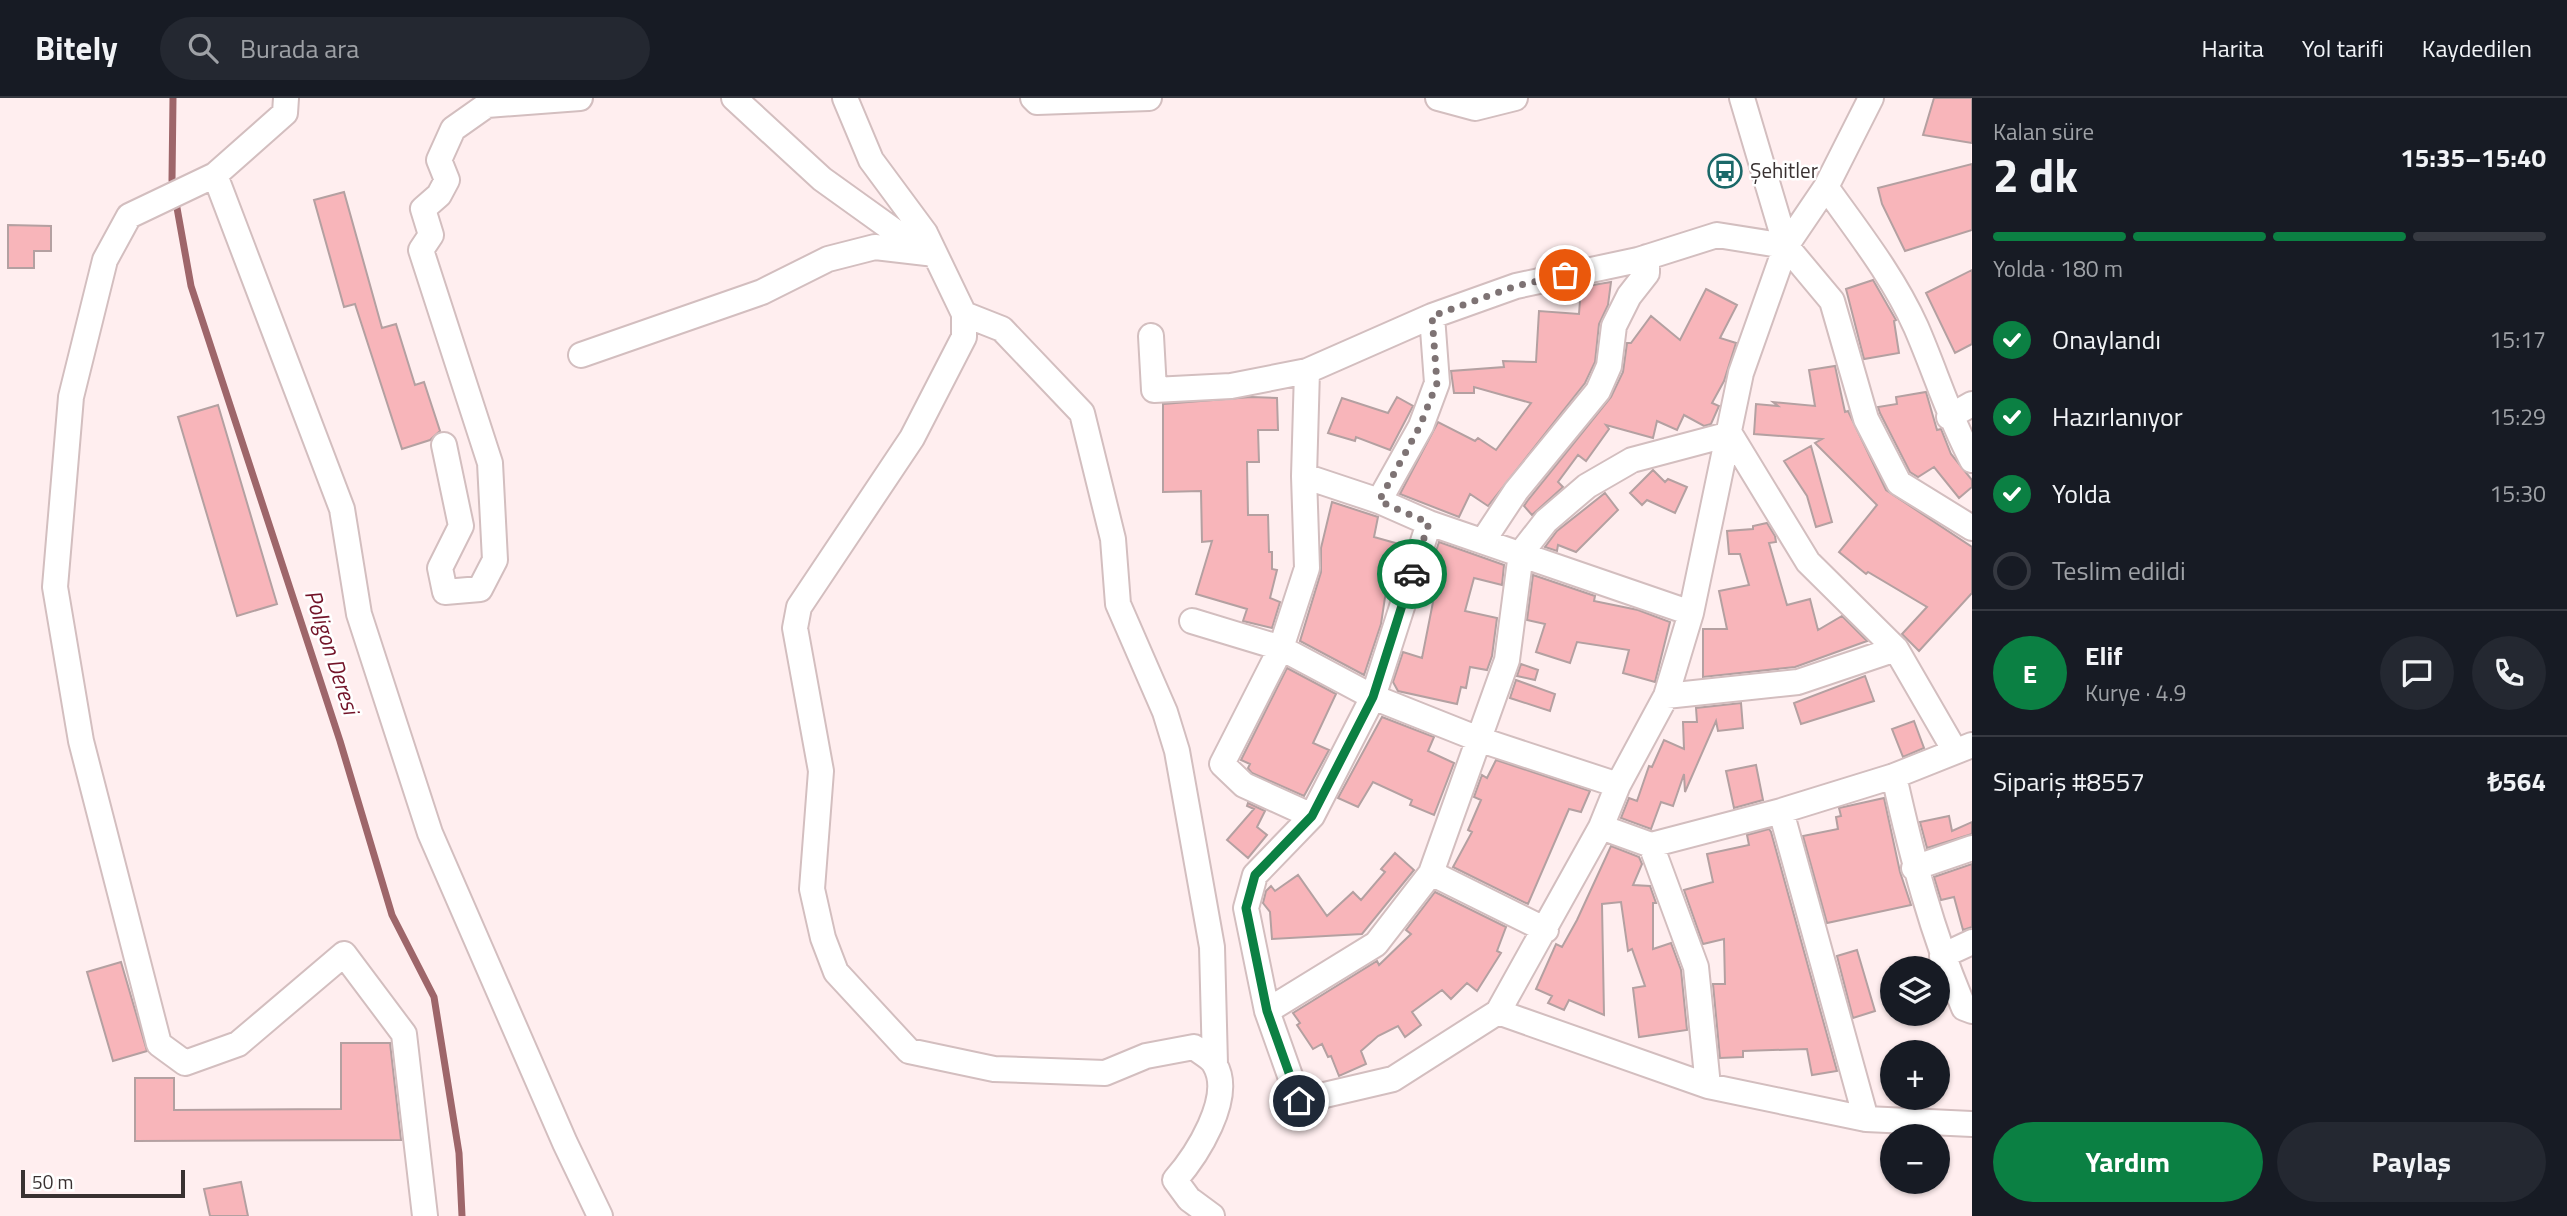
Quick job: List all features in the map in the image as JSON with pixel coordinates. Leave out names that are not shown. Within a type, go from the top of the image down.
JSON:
[{"type":"street","points":[[286,98],[285,113],[215,175],[129,216],[105,260],[71,397],[55,587],[81,741],[159,1044],[185,1063],[237,1044],[344,954],[404,1034],[425,1216]]},
{"type":"street","points":[[444,444],[461,526],[440,568],[444,592],[480,589],[495,560],[490,463],[421,250],[431,235],[423,209],[439,195],[447,180],[439,160],[453,129],[487,105],[580,98]]},
{"type":"street","points":[[734,98],[822,179],[900,235],[930,243]]},
{"type":"street","points":[[845,98],[871,160],[930,243],[964,314],[964,337],[912,438],[800,607],[795,628],[821,771],[812,889],[823,938],[836,972],[909,1051],[994,1069],[1105,1073],[1146,1056],[1194,1047],[1215,1064]]},
{"type":"street","points":[[1034,98],[1037,102],[1149,98]]},
{"type":"street","points":[[1438,98],[1475,108],[1515,98]]},
{"type":"street","points":[[1742,98],[1786,246],[1832,301],[1866,419],[1899,483],[1972,528]]},
{"type":"street","points":[[1429,523],[1373,697],[1312,816],[1255,875],[1246,908],[1267,1011],[1299,1101],[1393,1079],[1498,1012],[1546,930],[1666,696],[1691,613],[1741,373],[1786,246],[1826,187],[1871,98]]},
{"type":"street","points":[[215,175],[342,509],[359,614],[430,833],[600,1216]]},
{"type":"street","points":[[1826,187],[1893,284],[1916,327],[1949,417],[1972,460]]},
{"type":"street","points":[[1151,336],[1154,390],[1231,386],[1307,371],[1432,316],[1516,286],[1647,257],[1717,235],[1786,246]]},
{"type":"street","points":[[581,355],[762,292],[828,259],[875,247],[930,243]]},
{"type":"street","points":[[1483,541],[1516,491],[1598,391],[1609,366],[1614,326],[1629,296],[1647,273],[1647,257]]},
{"type":"street","points":[[964,314],[1003,329],[1082,413],[1113,539],[1118,604],[1165,712],[1177,751],[1212,947],[1215,1064],[1220,1087],[1214,1114],[1195,1157],[1175,1180],[1189,1199],[1212,1216]]},
{"type":"street","points":[[1379,501],[1420,426],[1437,383],[1432,316]]},
{"type":"street","points":[[1307,371],[1304,476],[1307,568],[1281,648],[1222,764],[1244,785],[1312,816]]},
{"type":"street","points":[[1949,417],[1972,404]]},
{"type":"street","points":[[1267,1011],[1376,944],[1431,873],[1481,740],[1507,660],[1521,553],[1546,521],[1587,486],[1632,460],[1730,434]]},
{"type":"street","points":[[1601,827],[1651,845],[1781,811],[1894,776],[1964,748],[1896,649],[1808,562],[1730,434]]},
{"type":"street","points":[[1304,476],[1379,501],[1429,523],[1691,613]]},
{"type":"street","points":[[1192,621],[1281,648],[1373,697],[1481,740],[1618,785]]},
{"type":"street","points":[[1666,696],[1798,682],[1896,649]]},
{"type":"street","points":[[1894,776],[1914,868],[1942,956],[1972,943]]},
{"type":"street","points":[[1781,811],[1866,1119]]},
{"type":"street","points":[[1651,845],[1696,967],[1708,1086]]},
{"type":"street","points":[[1914,868],[1972,848]]},
{"type":"street","points":[[1431,873],[1546,930]]},
{"type":"street","points":[[1950,975],[1964,1009],[1972,1011]]},
{"type":"street","points":[[1498,1012],[1708,1086],[1866,1119],[1972,1124]]},
{"type":"building","points":[[1934,98],[1972,98],[1972,143],[1923,135]]},
{"type":"building","points":[[1972,164],[1972,230],[1905,251],[1882,204],[1878,188]]},
{"type":"building","points":[[344,192],[382,328],[396,324],[415,385],[424,382],[440,431],[430,440],[402,449],[355,304],[344,307],[314,200]]},
{"type":"building","points":[[8,225],[51,226],[51,251],[34,251],[34,268],[8,268]]},
{"type":"building","points":[[1972,270],[1972,344],[1955,353],[1926,293]]},
{"type":"building","points":[[1873,280],[1896,320],[1899,353],[1864,359],[1846,289]]},
{"type":"building","points":[[1611,282],[1608,305],[1599,324],[1595,362],[1585,383],[1488,506],[1470,494],[1459,517],[1400,494],[1438,422],[1475,441],[1478,438],[1496,450],[1531,403],[1474,387],[1474,393],[1454,393],[1451,371],[1504,367],[1503,361],[1536,362],[1539,311],[1579,314],[1581,287]]},
{"type":"building","points":[[1706,289],[1737,305],[1720,338],[1736,343],[1724,381],[1712,403],[1719,406],[1711,424],[1704,426],[1684,415],[1677,430],[1657,421],[1653,438],[1606,425],[1609,429],[1586,461],[1578,455],[1558,482],[1563,487],[1532,515],[1524,506],[1528,500],[1611,397],[1623,372],[1627,343],[1631,343],[1651,316],[1680,340]]},
{"type":"building","points":[[1835,366],[1845,412],[1848,411],[1886,490],[1972,547],[1972,593],[1919,651],[1902,634],[1927,607],[1868,572],[1866,574],[1839,552],[1877,505],[1815,443],[1822,439],[1754,434],[1756,404],[1778,406],[1773,402],[1815,406],[1809,370]]},
{"type":"building","points":[[1926,392],[1937,430],[1941,429],[1951,454],[1972,480],[1972,487],[1959,498],[1934,467],[1918,477],[1910,472],[1878,407],[1897,404],[1896,397]]},
{"type":"building","points":[[1251,397],[1277,398],[1278,430],[1258,430],[1259,462],[1247,462],[1248,515],[1268,515],[1269,552],[1272,552],[1272,569],[1277,570],[1270,598],[1280,602],[1272,628],[1243,621],[1247,609],[1196,594],[1212,541],[1202,542],[1201,491],[1163,492],[1163,404]]},
{"type":"building","points":[[1397,397],[1413,406],[1390,450],[1356,437],[1355,441],[1328,433],[1342,398],[1388,413]]},
{"type":"building","points":[[218,405],[277,604],[237,616],[178,417]]},
{"type":"building","points":[[1811,446],[1832,522],[1816,527],[1807,496],[1784,461]]},
{"type":"building","points":[[1653,470],[1665,482],[1668,479],[1687,487],[1675,513],[1647,500],[1642,505],[1630,493]]},
{"type":"building","points":[[1605,493],[1618,510],[1576,552],[1558,545],[1557,551],[1545,547],[1557,531]]},
{"type":"building","points":[[1332,502],[1378,517],[1374,537],[1406,546],[1393,586],[1387,584],[1381,624],[1364,675],[1300,641],[1321,572],[1321,548]]},
{"type":"building","points":[[1767,523],[1775,536],[1776,542],[1769,543],[1787,605],[1810,599],[1818,630],[1842,616],[1867,641],[1795,667],[1703,677],[1703,629],[1727,629],[1719,591],[1749,585],[1740,554],[1729,554],[1727,531],[1753,529],[1753,526]]},
{"type":"building","points":[[1439,542],[1504,565],[1502,585],[1474,578],[1465,611],[1497,618],[1492,656],[1487,670],[1470,667],[1466,688],[1461,687],[1457,704],[1398,691],[1393,682],[1403,652],[1422,658],[1434,597],[1422,594]]},
{"type":"building","points":[[1533,575],[1595,596],[1594,601],[1638,610],[1670,622],[1655,682],[1623,673],[1629,650],[1577,642],[1570,663],[1536,652],[1545,624],[1527,620]]},
{"type":"building","points":[[1521,664],[1538,670],[1535,680],[1517,676]]},
{"type":"building","points":[[1287,668],[1336,694],[1313,743],[1329,750],[1304,796],[1252,773],[1248,768],[1250,764],[1241,760]]},
{"type":"building","points":[[1865,676],[1874,701],[1801,724],[1794,703]]},
{"type":"building","points":[[1516,680],[1555,694],[1550,711],[1510,698]]},
{"type":"building","points":[[1741,703],[1743,728],[1718,731],[1716,721],[1685,792],[1684,774],[1673,806],[1661,802],[1651,829],[1621,818],[1629,798],[1637,801],[1649,766],[1652,767],[1664,740],[1684,749],[1683,722],[1697,722],[1696,708]]},
{"type":"building","points":[[1382,717],[1434,737],[1428,751],[1454,763],[1434,815],[1410,805],[1412,800],[1373,782],[1358,807],[1338,798]]},
{"type":"building","points":[[1914,721],[1924,748],[1903,757],[1892,729]]},
{"type":"building","points":[[1496,760],[1590,791],[1581,812],[1569,809],[1528,904],[1453,867],[1472,832],[1468,830],[1481,800],[1474,797],[1482,775],[1487,778]]},
{"type":"building","points":[[1756,765],[1763,800],[1734,808],[1726,771]]},
{"type":"building","points":[[1884,798],[1900,872],[1911,905],[1827,923],[1803,836],[1838,829],[1836,817],[1841,816],[1839,808]]},
{"type":"building","points":[[1248,803],[1265,811],[1257,827],[1267,835],[1248,858],[1227,840],[1254,809],[1247,806]]},
{"type":"building","points":[[1949,816],[1952,831],[1972,822],[1972,834],[1927,848],[1920,822]]},
{"type":"building","points":[[1769,829],[1837,1071],[1812,1075],[1807,1049],[1743,1051],[1743,1057],[1720,1058],[1713,984],[1725,984],[1724,939],[1703,944],[1684,890],[1713,882],[1707,854],[1749,845],[1747,835]]},
{"type":"building","points":[[1611,846],[1639,857],[1642,864],[1633,885],[1650,886],[1656,903],[1653,903],[1653,949],[1671,943],[1681,970],[1687,1030],[1639,1037],[1633,988],[1645,986],[1632,949],[1628,951],[1621,902],[1602,904],[1604,1015],[1569,1000],[1564,1010],[1548,1003],[1552,996],[1536,989],[1556,944],[1562,947],[1577,920]]},
{"type":"building","points":[[1395,853],[1414,870],[1362,934],[1272,939],[1270,912],[1263,903],[1266,891],[1271,886],[1275,891],[1298,875],[1327,916],[1353,892],[1361,900],[1385,872],[1381,869]]},
{"type":"building","points":[[1972,864],[1972,927],[1963,930],[1954,897],[1941,900],[1934,877]]},
{"type":"building","points":[[1435,892],[1506,927],[1497,951],[1501,953],[1477,991],[1467,983],[1451,999],[1442,990],[1412,1012],[1421,1025],[1405,1037],[1398,1026],[1378,1036],[1361,1051],[1366,1064],[1339,1076],[1331,1056],[1328,1057],[1322,1044],[1313,1049],[1297,1025],[1300,1023],[1293,1013],[1377,961],[1379,965],[1411,934],[1406,930]]},
{"type":"building","points":[[1857,950],[1875,1011],[1853,1018],[1837,956]]},
{"type":"building","points":[[121,962],[147,1051],[113,1061],[87,972]]},
{"type":"building","points":[[341,1043],[390,1043],[401,1140],[135,1141],[135,1078],[174,1078],[174,1110],[341,1109]]},
{"type":"building","points":[[241,1182],[248,1216],[210,1216],[204,1189]]},
{"type":"waterway","name":"Poligon Deresi","points":[[173,98],[172,180],[191,286],[340,741],[392,915],[434,997],[459,1153],[462,1216]]},
{"type":"way so far","points":[[1412,574],[1429,523],[1379,501],[1420,426],[1437,383],[1432,316],[1516,286],[1565,275]]},
{"type":"place","name":"Şehitler","points":[[1725,171]]},
{"type":"route","points":[[1299,1101],[1267,1011],[1246,908],[1255,875],[1312,816],[1373,697],[1412,574]]}]
